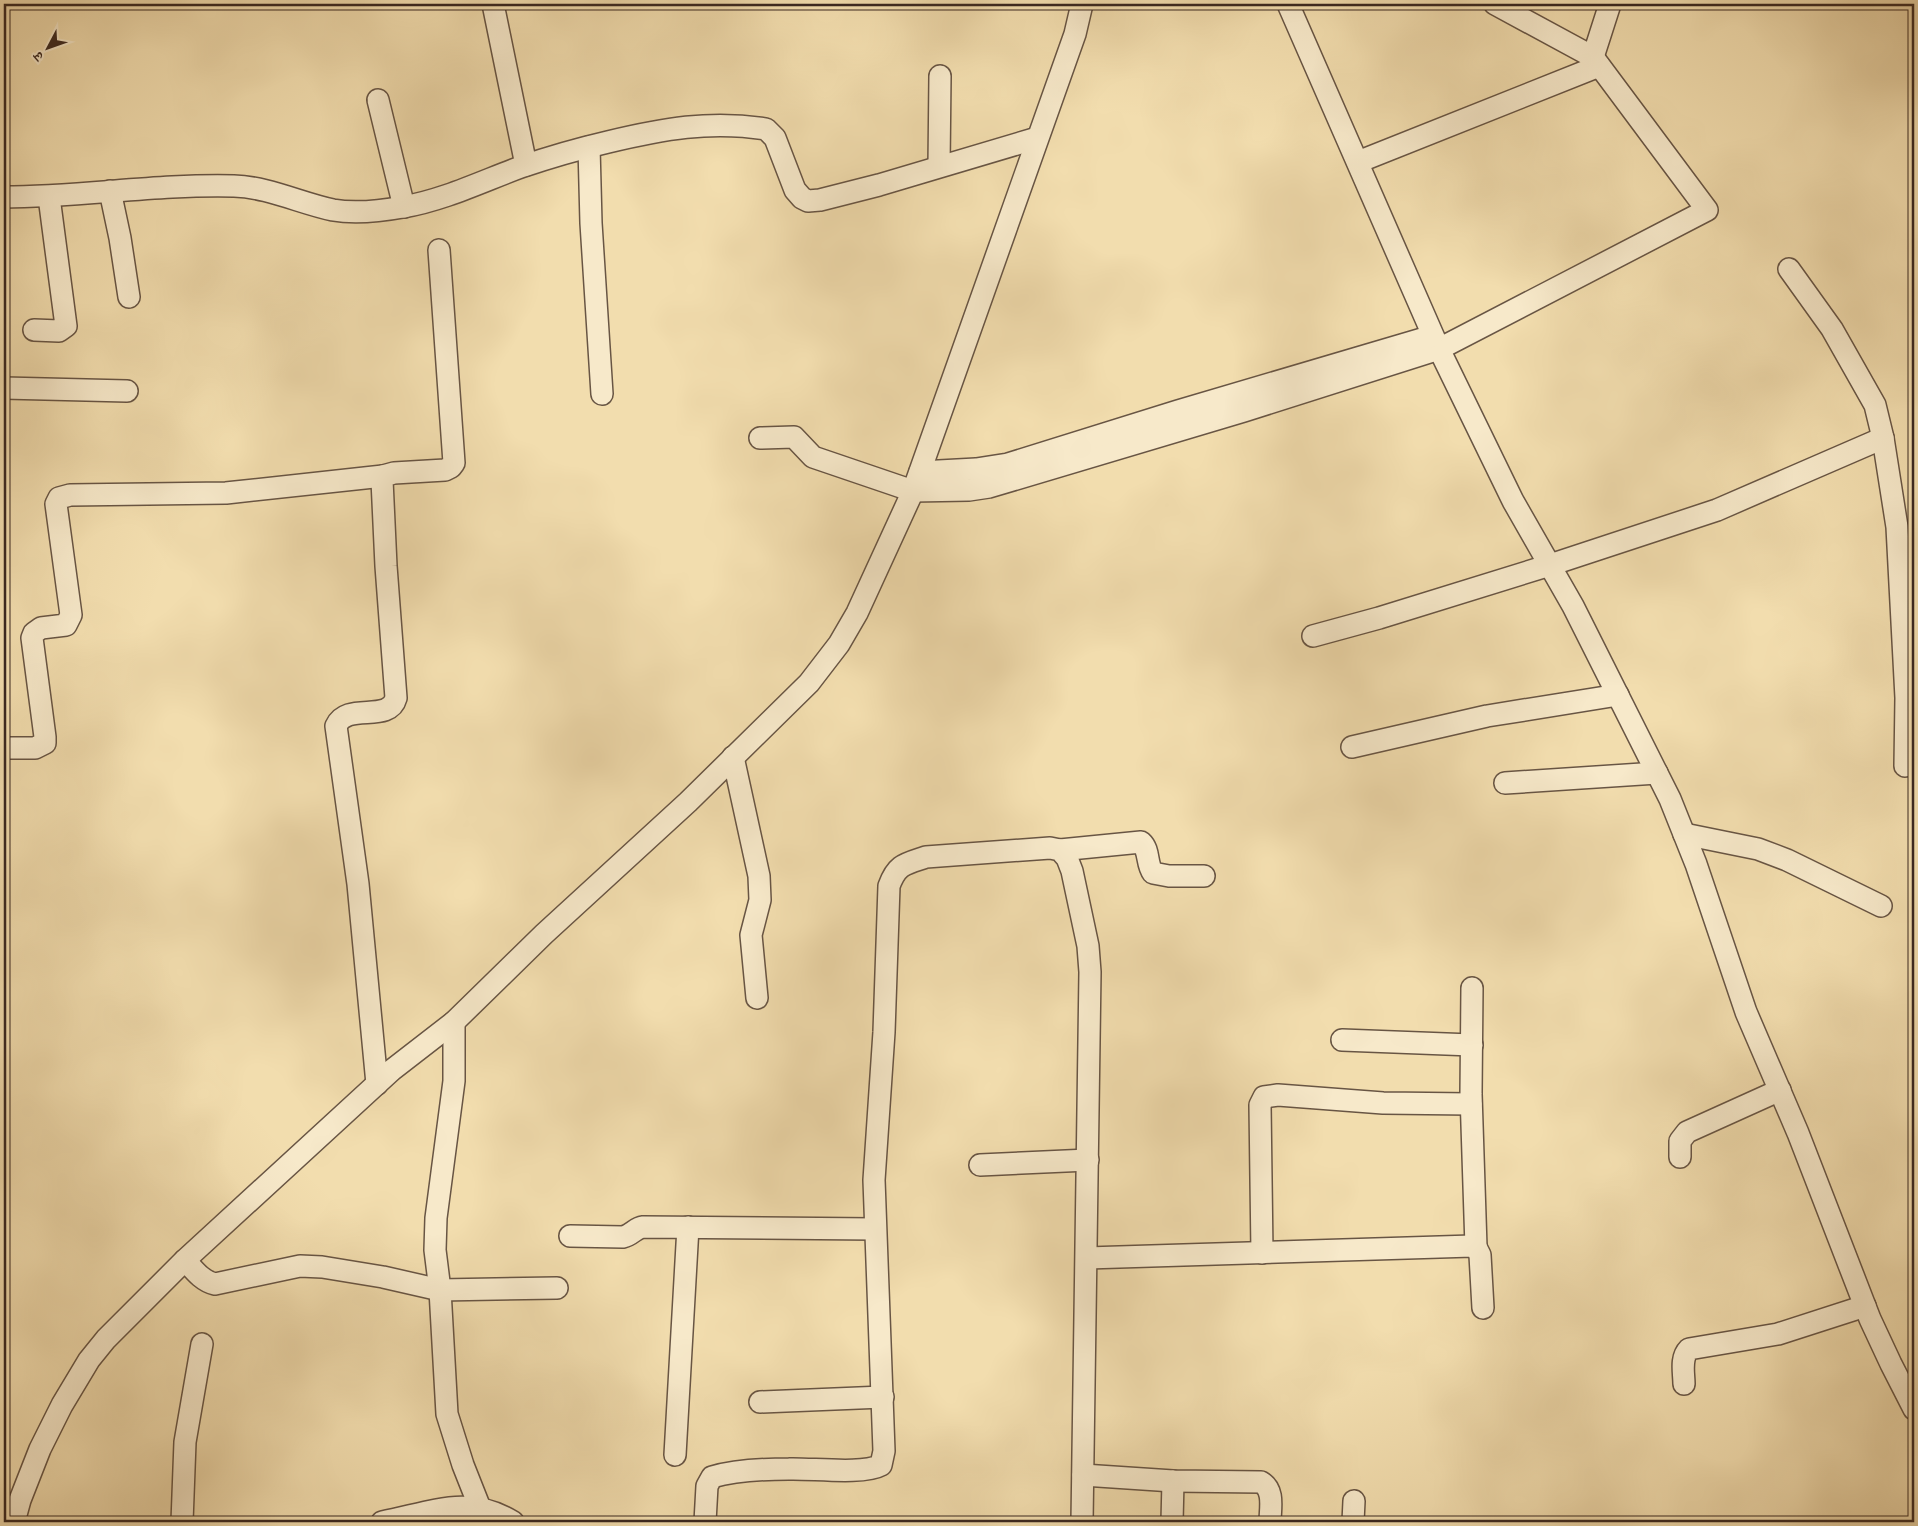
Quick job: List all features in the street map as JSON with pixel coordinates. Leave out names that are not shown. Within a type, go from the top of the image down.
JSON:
[{"type":"street","points":[[492,4],[526,165]]},
{"type":"street","points":[[14,1522],[20,1500],[40,1449],[62,1405],[89,1360],[106,1339],[184,1260],[377,1084],[454,1022],[544,934],[688,802],[809,683],[839,644],[857,613],[916,481],[1075,34],[1082,4]]},
{"type":"street","points":[[1288,4],[1323,88],[1358,162],[1436,342],[1513,501],[1573,606],[1670,799],[1746,1012],[1780,1090],[1865,1306],[1891,1364],[1911,1397]]},
{"type":"street","points":[[760,438],[794,437],[814,457],[916,481],[969,490],[989,487],[1181,420],[1436,342],[1707,210],[1596,61],[1495,4]]},
{"type":"street","points":[[1596,61],[1610,4]]},
{"type":"street","points":[[1358,162],[1596,61]]},
{"type":"street","points":[[939,166],[940,76]]},
{"type":"street","points":[[378,100],[404,207]]},
{"type":"street","points":[[4,197],[236,186],[263,190],[334,210],[357,212],[404,207],[449,194],[548,157],[660,130],[690,126],[766,130],[775,138],[795,190],[802,198],[808,201],[820,200],[879,185],[1038,138]]},
{"type":"street","points":[[589,147],[602,394]]},
{"type":"street","points":[[110,191],[120,238],[129,297]]},
{"type":"street","points":[[34,330],[59,331],[66,326],[49,196]]},
{"type":"street","points":[[4,748],[36,748],[45,743],[32,638],[34,633],[41,628],[66,625],[71,615],[56,504],[59,498],[70,494],[226,493],[383,476],[394,473],[445,470],[451,467],[454,463],[439,250]]},
{"type":"street","points":[[1789,269],[1832,329],[1875,405],[1883,438],[1897,527],[1906,698],[1905,766]]},
{"type":"street","points":[[4,388],[127,391]]},
{"type":"street","points":[[1314,636],[1380,618],[1550,565],[1717,510],[1883,438]]},
{"type":"street","points":[[377,1084],[358,884],[336,733],[339,720],[344,715],[383,710],[395,704],[386,566],[383,476]]},
{"type":"street","points":[[1352,747],[1487,716],[1618,695]]},
{"type":"street","points":[[733,758],[759,876],[760,900],[751,935],[757,998]]},
{"type":"street","points":[[1505,783],[1656,772]]},
{"type":"street","points":[[1684,834],[1758,850],[1788,860],[1881,906]]},
{"type":"street","points":[[704,1522],[707,1486],[712,1477],[751,1471],[863,1469],[881,1465],[884,1450],[883,1397],[874,1180],[884,1032],[889,886],[894,872],[906,863],[926,857],[1050,848],[1060,850],[1141,842],[1146,848],[1149,866],[1153,873],[1169,876],[1204,876]]},
{"type":"street","points":[[1060,850],[1067,858],[1072,871],[1088,946],[1090,972],[1082,1522]]},
{"type":"street","points":[[1472,988],[1472,1104],[1476,1247],[1480,1255],[1483,1308]]},
{"type":"street","points":[[454,1022],[454,1081],[436,1218],[435,1250],[440,1290],[448,1414],[463,1465],[480,1508]]},
{"type":"street","points":[[1342,1040],[1472,1045]]},
{"type":"street","points":[[1680,1157],[1680,1141],[1687,1132],[1780,1090]]},
{"type":"street","points":[[1262,1253],[1260,1105],[1264,1097],[1278,1095],[1383,1103],[1472,1104]]},
{"type":"street","points":[[980,1165],[1088,1160]]},
{"type":"street","points":[[570,1236],[623,1237],[630,1235],[639,1227],[876,1229]]},
{"type":"street","points":[[676,1455],[688,1227]]},
{"type":"street","points":[[1087,1258],[1476,1247]]},
{"type":"street","points":[[184,1260],[201,1278],[216,1284],[300,1266],[322,1267],[383,1277],[440,1290],[557,1288]]},
{"type":"street","points":[[1684,1384],[1683,1359],[1684,1354],[1688,1350],[1778,1334],[1865,1306]]},
{"type":"street","points":[[182,1522],[185,1442],[202,1344]]},
{"type":"street","points":[[760,1402],[883,1397]]},
{"type":"street","points":[[1083,1475],[1173,1481],[1262,1482],[1270,1490],[1270,1522]]},
{"type":"street","points":[[1172,1522],[1173,1481]]},
{"type":"street","points":[[382,1522],[452,1507],[469,1506],[500,1514],[513,1522]]}]
